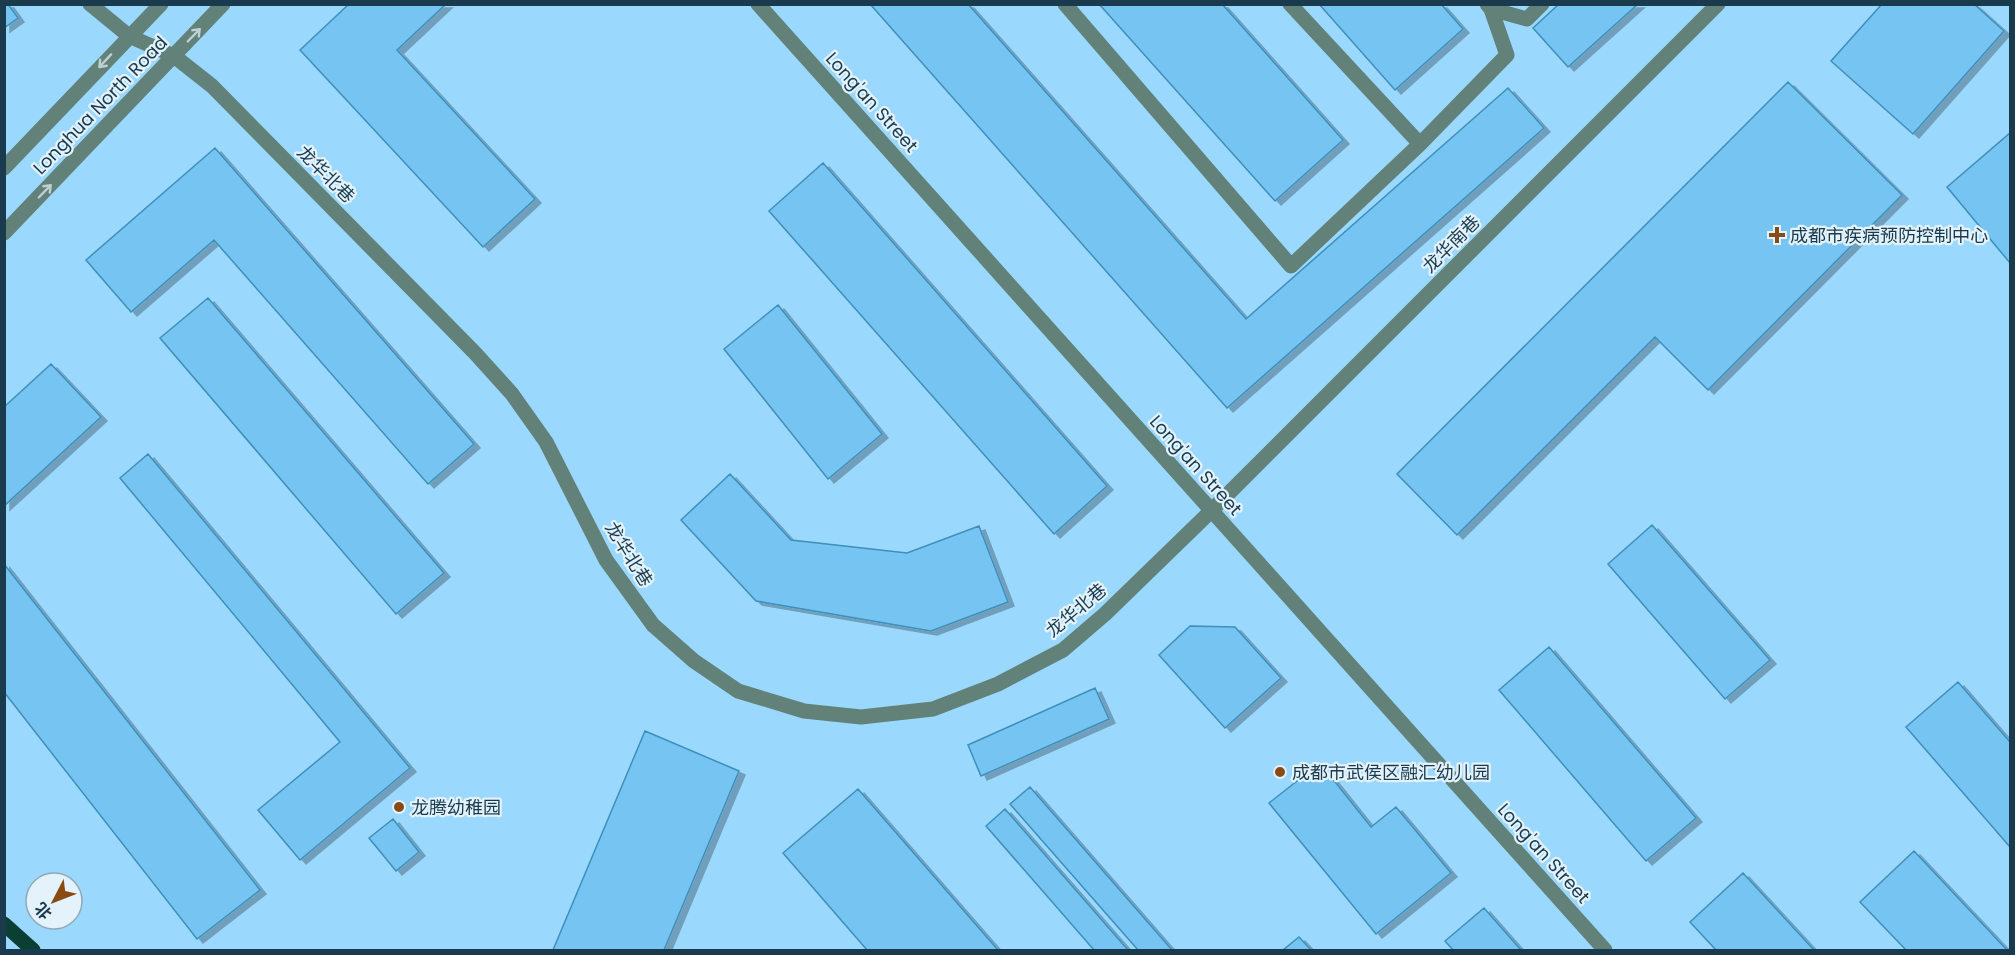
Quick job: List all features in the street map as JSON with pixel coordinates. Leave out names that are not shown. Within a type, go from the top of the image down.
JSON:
[{"type":"main road","points":[[4,924],[33,951]]},
{"type":"street","name":"龙华北巷","points":[[90,4],[129,36],[174,56],[212,86],[475,353],[531,418],[546,442],[606,560],[652,625],[694,661],[738,691],[804,711],[861,717],[933,709],[998,684],[1063,650],[1105,614],[1211,511]]},
{"type":"street","name":"Longhua North Road","points":[[4,168],[161,4]]},
{"type":"street","name":"Longhua North Road","points":[[4,233],[223,4]]},
{"type":"street","name":"Long'an Street","points":[[758,4],[1605,951]]},
{"type":"street","points":[[1065,4],[1291,266],[1420,144],[1507,56],[1489,7]]},
{"type":"street","points":[[1290,4],[1420,144]]},
{"type":"street","points":[[1489,7],[1527,19],[1542,4]]},
{"type":"street","name":"龙华南巷","points":[[1211,511],[1718,4]]},
{"type":"building","points":[[4,4],[8,4],[18,18],[4,28]]},
{"type":"building","points":[[349,4],[446,4],[397,50],[535,199],[483,247],[300,50]]},
{"type":"building","points":[[870,4],[968,4],[1246,319],[1508,88],[1544,128],[1227,408]]},
{"type":"building","points":[[1099,4],[1222,4],[1343,140],[1275,201]]},
{"type":"building","points":[[1319,4],[1441,4],[1463,29],[1395,90]]},
{"type":"building","points":[[1559,4],[1638,4],[1568,67],[1533,28]]},
{"type":"building","points":[[1882,4],[1974,4],[2004,31],[1913,134],[1831,61]]},
{"type":"building","points":[[1788,82],[1902,195],[1708,390],[1655,337],[1457,535],[1397,474]]},
{"type":"building","points":[[2010,133],[2010,263],[1947,187]]},
{"type":"building","points":[[215,148],[474,444],[428,484],[214,240],[131,312],[86,260]]},
{"type":"building","points":[[823,163],[1107,486],[1054,534],[769,211]]},
{"type":"building","points":[[208,298],[444,573],[396,614],[160,338]]},
{"type":"building","points":[[778,305],[882,434],[828,479],[724,349]]},
{"type":"building","points":[[51,364],[101,417],[4,506],[4,407]]},
{"type":"building","points":[[148,454],[410,768],[300,860],[258,810],[340,742],[120,478]]},
{"type":"building","points":[[730,474],[791,540],[907,553],[979,526],[1008,602],[931,631],[756,601],[681,520]]},
{"type":"building","points":[[1652,525],[1770,660],[1725,699],[1608,564]]},
{"type":"building","points":[[4,564],[260,890],[197,939],[4,692]]},
{"type":"building","points":[[1190,626],[1235,627],[1281,678],[1225,728],[1159,655]]},
{"type":"building","points":[[1549,647],[1696,818],[1646,861],[1499,690]]},
{"type":"building","points":[[1958,682],[2010,742],[2010,847],[1906,727]]},
{"type":"building","points":[[1095,688],[1109,719],[981,776],[968,745]]},
{"type":"building","points":[[645,731],[739,771],[664,950],[553,950]]},
{"type":"building","points":[[1320,763],[1371,827],[1396,807],[1451,873],[1376,934],[1269,803]]},
{"type":"building","points":[[1030,787],[1172,950],[1138,950],[1010,804]]},
{"type":"building","points":[[858,789],[998,950],[867,950],[783,853]]},
{"type":"building","points":[[1005,809],[1128,950],[1094,950],[986,826]]},
{"type":"building","points":[[393,819],[419,852],[396,871],[369,838]]},
{"type":"building","points":[[1914,851],[2007,950],[1906,950],[1860,902]]},
{"type":"building","points":[[1743,873],[1814,950],[1716,950],[1690,922]]},
{"type":"building","points":[[1484,908],[1521,950],[1453,950],[1445,941]]},
{"type":"building","points":[[1299,937],[1311,950],[1283,950]]},
{"type":"place","name":"成都市疾病预防控制中心","points":[[1777,235]]},
{"type":"place","name":"成都市武侯区融汇幼儿园","points":[[1280,772]]},
{"type":"place","name":"龙腾幼稚园","points":[[399,807]]}]
